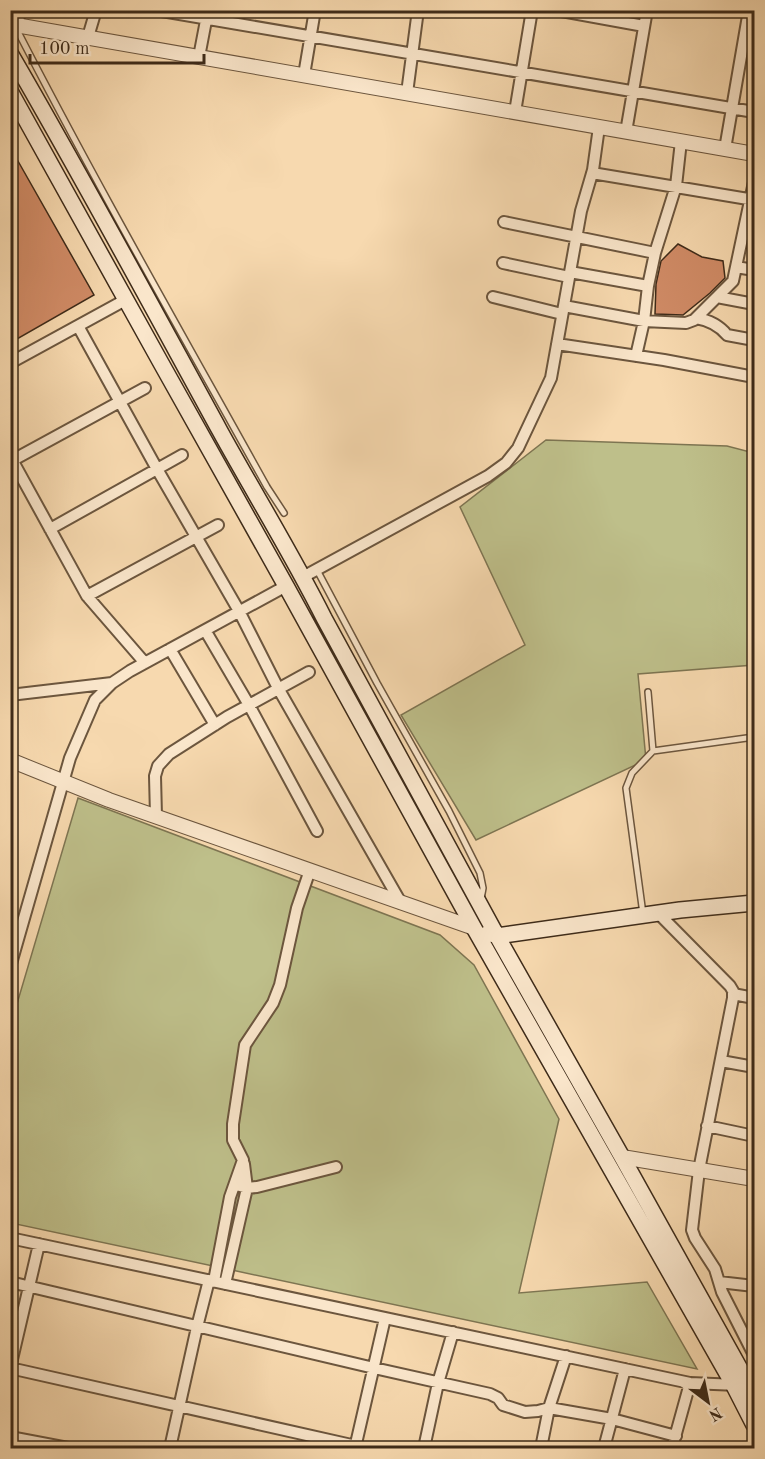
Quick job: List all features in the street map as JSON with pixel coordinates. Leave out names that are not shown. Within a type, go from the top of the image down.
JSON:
[{"type":"main road","points":[[10,53],[51,122],[244,474],[258,484],[329,628],[496,936],[753,1390]]},
{"type":"main road","points":[[10,91],[474,928],[733,1384],[754,1425]]},
{"type":"main road","points":[[33,132],[51,122]]},
{"type":"main road","points":[[228,484],[244,474]]},
{"type":"main road","points":[[474,928],[496,936],[651,914],[754,903]]},
{"type":"street","points":[[18,10],[15,24],[754,154]]},
{"type":"street","points":[[88,37],[96,10]]},
{"type":"street","points":[[156,10],[207,15],[311,37],[754,112]]},
{"type":"street","points":[[304,75],[315,10]]},
{"type":"street","points":[[407,93],[418,10]]},
{"type":"street","points":[[515,112],[532,10]]},
{"type":"street","points":[[556,10],[644,26]]},
{"type":"street","points":[[626,132],[647,10]]},
{"type":"street","points":[[725,149],[749,10]]},
{"type":"street","points":[[200,57],[207,15]]},
{"type":"street","points":[[743,46],[754,48]]},
{"type":"street","points":[[303,578],[488,476],[506,463],[518,448],[551,378],[576,236],[592,173],[599,127]]},
{"type":"street","points":[[636,356],[655,252],[676,186],[681,141]]},
{"type":"street","points":[[592,173],[753,200]]},
{"type":"street","points":[[494,297],[563,310],[686,324],[696,318],[733,281],[736,267],[749,236],[754,182]]},
{"type":"street","points":[[504,222],[655,252]]},
{"type":"street","points":[[503,263],[648,286]]},
{"type":"street","points":[[736,267],[754,270]]},
{"type":"street","points":[[717,297],[754,304]]},
{"type":"street","points":[[10,363],[127,299]]},
{"type":"street","points":[[696,318],[721,327],[727,334],[754,340]]},
{"type":"street","points":[[78,326],[239,611],[278,688],[401,903]]},
{"type":"street","points":[[557,344],[754,377]]},
{"type":"street","points":[[145,663],[87,596],[12,458],[146,388]]},
{"type":"street","points":[[50,529],[182,455]]},
{"type":"street","points":[[87,596],[218,525]]},
{"type":"street","points":[[10,967],[70,758],[95,700],[112,683],[130,671],[286,586]]},
{"type":"street","points":[[205,630],[249,705],[317,831]]},
{"type":"street","points":[[170,649],[215,725]]},
{"type":"street","points":[[156,816],[155,776],[158,766],[169,754],[278,688],[309,672]]},
{"type":"street","points":[[10,694],[112,683]]},
{"type":"street","points":[[10,760],[109,800],[474,928]]},
{"type":"street","points":[[170,1449],[197,1327],[216,1282],[247,1188],[243,1160],[233,1140],[233,1124],[245,1045],[273,1003],[280,986],[297,908],[310,870]]},
{"type":"street","points":[[651,914],[730,986],[733,994],[699,1170],[693,1230],[695,1238],[715,1269],[722,1292],[754,1355]]},
{"type":"street","points":[[733,994],[754,998]]},
{"type":"street","points":[[720,1060],[754,1067]]},
{"type":"street","points":[[707,1126],[754,1136]]},
{"type":"street","points":[[622,1157],[754,1179]]},
{"type":"street","points":[[216,1282],[230,1197],[243,1160]]},
{"type":"street","points":[[234,1184],[247,1188],[336,1167]]},
{"type":"street","points":[[10,1238],[690,1383],[733,1384],[753,1390]]},
{"type":"street","points":[[39,1244],[10,1368],[356,1447],[385,1318]]},
{"type":"street","points":[[10,1282],[490,1394],[498,1398],[503,1405],[525,1412],[549,1408],[612,1419],[676,1436]]},
{"type":"street","points":[[719,1282],[754,1286]]},
{"type":"street","points":[[424,1449],[438,1383],[453,1332]]},
{"type":"street","points":[[541,1449],[549,1408],[566,1356]]},
{"type":"street","points":[[604,1449],[625,1369]]},
{"type":"street","points":[[672,1449],[690,1383]]},
{"type":"street","points":[[10,1437],[68,1449]]},
{"type":"lane","points":[[15,24],[64,122],[258,484],[284,513]]},
{"type":"lane","points":[[317,570],[449,811],[480,873],[483,888],[480,906]]},
{"type":"lane","points":[[648,692],[653,751]]},
{"type":"lane","points":[[651,914],[626,788],[632,773],[653,751],[754,737]]},
{"type":"green space","points":[[546,440],[727,446],[754,453],[754,665],[638,674],[646,760],[476,840],[401,715],[525,645],[460,507]]},
{"type":"green space","points":[[78,798],[440,935],[474,965],[559,1119],[519,1293],[647,1282],[697,1369],[11,1223],[11,1024]]},
{"type":"building","points":[[10,147],[94,295],[10,343]]},
{"type":"building","points":[[678,244],[702,257],[723,261],[725,278],[683,315],[655,314],[656,284],[661,261]]}]
